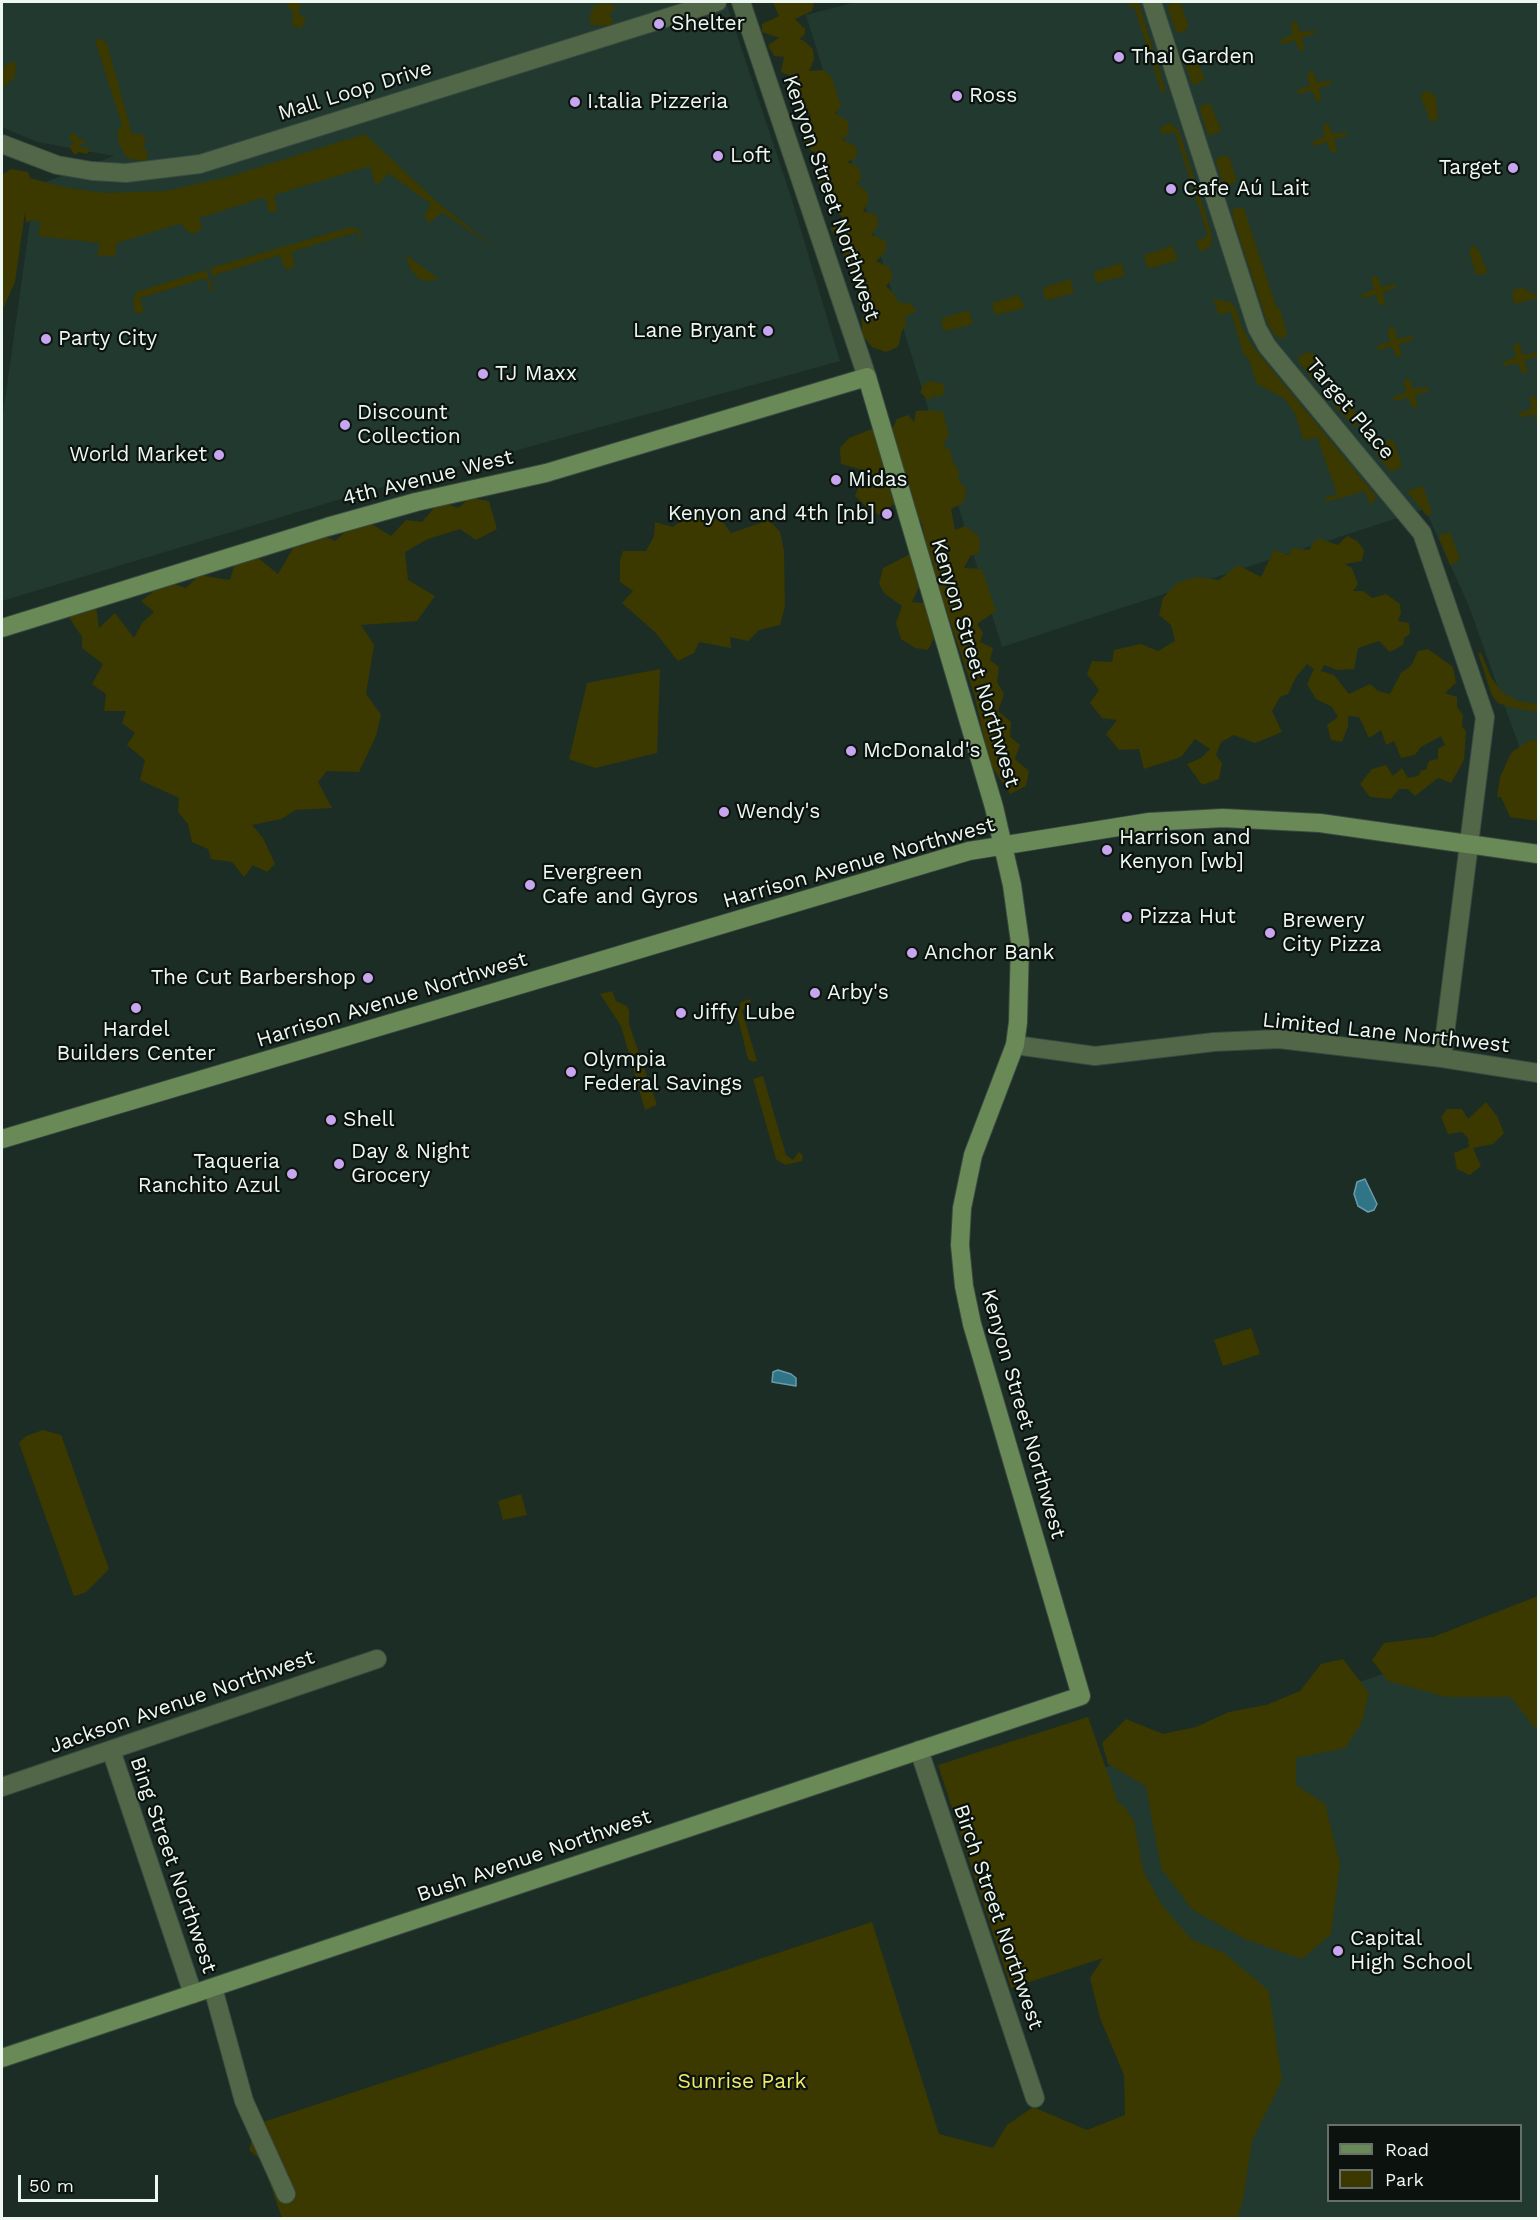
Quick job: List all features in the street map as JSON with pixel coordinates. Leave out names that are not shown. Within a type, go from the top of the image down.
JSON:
[{"type":"street","name":"Mall Loop Drive","points":[[2,144],[57,165],[92,171],[126,173],[200,164],[717,2]]},
{"type":"street","name":"Kenyon Street Northwest","points":[[741,2],[867,377],[994,807],[1012,885],[1020,942],[1020,992],[1015,1045],[971,1166],[962,1208],[964,1286],[972,1323],[1082,1696]]},
{"type":"street","name":"Target Place","points":[[1152,2],[1257,328],[1267,346],[1404,508],[1426,539],[1485,717],[1442,1058]]},
{"type":"street","name":"4th Avenue West","points":[[2,628],[327,527],[416,502],[546,473],[867,377]]},
{"type":"street","name":"Harrison Avenue Northwest","points":[[2,1139],[949,857],[1003,845],[1149,822],[1223,818],[1320,823],[1539,854]]},
{"type":"street","name":"Limited Lane Northwest","points":[[1015,1045],[1095,1056],[1214,1042],[1279,1039],[1442,1058],[1539,1073]]},
{"type":"street","name":"Jackson Avenue Northwest","points":[[2,1787],[377,1659]]},
{"type":"street","name":"Bush Avenue Northwest","points":[[2,2058],[1082,1696]]},
{"type":"street","name":"Bing Street Northwest","points":[[111,1750],[193,1994]]},
{"type":"street","name":"Birch Street Northwest","points":[[919,1750],[1035,2098]]},
{"type":"street","name":"Bing Street Northwest","points":[[213,1988],[244,2101],[286,2194]]},
{"type":"shaded area","points":[[2,2],[726,2],[791,197],[840,361],[351,496],[2,601],[2,421],[35,186],[114,156],[37,142],[2,127]]},
{"type":"shaded area","points":[[856,2],[1538,2],[1538,762],[1524,760],[1468,604],[1425,509],[1002,647],[806,15]]},
{"type":"shaded area","name":"Capital High School","points":[[1538,1622],[1538,2218],[1227,2218],[1079,1776]]},
{"type":"green space","points":[[288,2],[297,2],[301,5],[298,13],[306,18],[301,29],[292,25],[293,12],[289,9]]},
{"type":"green space","points":[[599,2],[605,5],[609,2],[615,8],[609,16],[613,19],[611,26],[590,25],[591,19],[587,18],[592,16],[589,13],[594,9],[592,4],[599,7]]},
{"type":"green space","points":[[773,2],[814,3],[812,11],[795,19],[805,29],[805,34],[799,40],[803,40],[813,49],[814,60],[809,71],[824,70],[832,78],[841,106],[835,113],[848,121],[849,132],[843,140],[857,147],[856,158],[847,162],[857,166],[862,177],[857,183],[868,193],[868,203],[863,211],[877,215],[878,225],[872,235],[886,241],[886,251],[876,261],[889,267],[893,278],[886,286],[899,303],[910,303],[916,311],[904,318],[907,325],[902,331],[898,347],[886,352],[872,347],[862,335],[862,320],[865,311],[859,305],[857,296],[861,285],[854,281],[850,272],[852,262],[844,259],[843,249],[847,242],[839,240],[830,229],[843,218],[827,202],[829,190],[823,189],[818,181],[826,171],[820,164],[822,153],[811,151],[804,142],[805,126],[811,115],[794,100],[789,90],[793,77],[781,72],[784,57],[774,56],[768,45],[779,38],[762,32],[762,24],[779,16]]},
{"type":"green space","points":[[1127,2],[1139,4],[1165,88],[1162,94],[1134,6],[1130,8]]},
{"type":"green space","points":[[1178,2],[1181,4],[1189,28],[1180,33],[1176,32],[1168,8],[1169,4]]},
{"type":"green space","points":[[1293,21],[1297,23],[1300,32],[1315,30],[1315,33],[1302,38],[1304,51],[1299,50],[1295,40],[1282,44],[1279,41],[1293,34],[1291,25]]},
{"type":"green space","points":[[100,38],[107,44],[132,134],[141,134],[146,138],[143,148],[147,150],[148,157],[144,161],[127,158],[119,144],[117,131],[122,125],[96,44],[97,39]]},
{"type":"green space","points":[[1193,53],[1205,79],[1195,85],[1192,84],[1184,60],[1185,56]]},
{"type":"green space","points":[[11,61],[16,64],[15,77],[3,88],[2,68]]},
{"type":"green space","points":[[1309,71],[1314,73],[1317,83],[1331,80],[1331,84],[1319,88],[1321,101],[1315,100],[1312,90],[1299,94],[1296,91],[1310,85],[1307,76]]},
{"type":"green space","points":[[1429,91],[1436,97],[1438,119],[1431,123],[1421,97],[1422,93]]},
{"type":"green space","points":[[1210,103],[1221,130],[1208,135],[1200,110],[1201,106]]},
{"type":"green space","points":[[1170,123],[1179,131],[1212,235],[1211,246],[1200,252],[1196,242],[1208,236],[1175,132],[1162,134],[1160,128]]},
{"type":"green space","points":[[1325,123],[1329,125],[1332,134],[1347,132],[1347,135],[1334,140],[1337,152],[1331,152],[1327,142],[1314,146],[1311,143],[1325,136],[1323,127]]},
{"type":"green space","points":[[70,134],[77,134],[78,139],[86,140],[79,146],[90,149],[87,154],[79,152],[75,155],[69,147],[74,143],[69,139]]},
{"type":"green space","points":[[365,134],[437,202],[496,249],[442,212],[429,223],[424,216],[431,204],[388,173],[379,184],[375,184],[370,166],[274,195],[277,209],[274,212],[269,212],[265,197],[199,218],[202,229],[193,234],[185,230],[182,223],[117,243],[115,257],[97,255],[100,243],[38,236],[41,222],[32,220],[26,223],[25,212],[15,282],[2,311],[2,175],[11,169],[28,172],[30,178],[63,187],[104,193],[166,191],[228,177]]},
{"type":"green space","points":[[1225,155],[1229,157],[1237,181],[1227,187],[1224,186],[1216,162],[1217,158]]},
{"type":"green space","points":[[1239,207],[1244,209],[1276,306],[1280,310],[1287,333],[1284,338],[1279,338],[1274,334],[1267,322],[1233,218],[1232,210]]},
{"type":"green space","points":[[351,227],[359,230],[364,247],[357,232],[291,252],[295,266],[288,270],[285,269],[280,255],[214,275],[217,291],[210,268]]},
{"type":"green space","points":[[1172,246],[1177,257],[1176,261],[1147,267],[1144,255]]},
{"type":"green space","points":[[1473,246],[1478,249],[1488,273],[1476,275],[1469,250]]},
{"type":"green space","points":[[406,255],[439,279],[425,281],[418,278],[410,268]]},
{"type":"green space","points":[[1122,263],[1124,276],[1097,283],[1093,272]]},
{"type":"green space","points":[[206,270],[213,292],[210,291],[206,278],[140,298],[144,312],[135,314],[133,301],[136,292]]},
{"type":"green space","points":[[1374,276],[1378,277],[1381,287],[1395,284],[1395,288],[1383,292],[1385,305],[1379,305],[1376,295],[1363,298],[1360,296],[1374,289],[1371,279]]},
{"type":"green space","points":[[1070,279],[1073,293],[1049,300],[1045,299],[1043,288]]},
{"type":"green space","points":[[1521,287],[1538,296],[1538,302],[1537,298],[1515,304],[1511,292]]},
{"type":"green space","points":[[1018,295],[1024,305],[1022,309],[995,315],[992,303]]},
{"type":"green space","points":[[1213,299],[1230,302],[1236,308],[1242,328],[1253,347],[1376,496],[1373,504],[1370,504],[1365,491],[1326,502],[1325,498],[1337,494],[1317,437],[1306,440],[1303,438],[1295,414],[1285,399],[1257,384],[1248,357],[1244,356],[1231,312],[1219,315]]},
{"type":"green space","points":[[968,310],[973,322],[971,325],[944,331],[941,319]]},
{"type":"green space","points":[[1390,327],[1395,329],[1397,339],[1412,336],[1412,340],[1399,344],[1402,357],[1396,356],[1392,346],[1379,350],[1376,347],[1390,341],[1388,331]]},
{"type":"green space","points":[[1516,343],[1520,345],[1523,355],[1538,352],[1538,356],[1525,360],[1527,373],[1522,373],[1518,363],[1505,366],[1502,363],[1516,357],[1513,348]]},
{"type":"green space","points":[[1310,352],[1314,354],[1322,381],[1314,381],[1298,361],[1299,356]]},
{"type":"green space","points":[[1406,378],[1410,380],[1413,389],[1428,387],[1428,391],[1415,395],[1418,408],[1412,407],[1408,397],[1395,401],[1392,398],[1406,392],[1404,382]]},
{"type":"green space","points":[[931,381],[943,384],[945,391],[939,397],[934,396],[928,400],[920,392],[925,383]]},
{"type":"green space","points":[[1534,395],[1538,405],[1538,424],[1534,414],[1521,417],[1518,414],[1532,408],[1529,399]]},
{"type":"green space","points":[[1349,396],[1359,423],[1354,427],[1333,404]]},
{"type":"green space","points":[[916,411],[943,412],[949,435],[943,445],[951,451],[952,460],[959,471],[958,479],[967,490],[963,503],[951,509],[955,530],[965,526],[979,536],[979,553],[970,556],[964,568],[982,569],[996,611],[977,624],[983,633],[980,642],[993,648],[990,660],[999,667],[997,682],[1004,694],[998,711],[1011,722],[1010,737],[1020,745],[1015,759],[1029,771],[1026,786],[1010,794],[990,764],[974,694],[946,609],[935,586],[933,561],[913,561],[920,585],[912,602],[923,603],[944,617],[928,650],[915,648],[901,639],[896,623],[902,606],[885,594],[879,584],[883,568],[926,546],[922,524],[910,504],[892,505],[880,515],[870,510],[855,496],[861,482],[871,472],[841,464],[840,448],[849,438],[872,429],[889,436],[897,419],[908,415],[914,422]]},
{"type":"green space","points":[[1390,440],[1394,442],[1402,466],[1391,472],[1371,447]]},
{"type":"green space","points":[[1423,486],[1432,513],[1427,516],[1407,491]]},
{"type":"green space","points":[[470,498],[489,501],[497,529],[476,540],[460,529],[428,539],[405,552],[408,580],[435,596],[417,621],[361,625],[374,645],[366,694],[381,715],[376,736],[359,772],[327,771],[318,782],[332,808],[296,810],[281,819],[252,825],[263,838],[275,864],[267,872],[253,865],[244,877],[232,862],[211,859],[208,849],[192,842],[188,824],[178,812],[179,798],[140,780],[145,760],[127,745],[135,733],[122,723],[126,711],[104,711],[106,694],[92,684],[103,664],[82,648],[82,637],[69,617],[81,607],[96,607],[99,628],[115,613],[134,638],[142,623],[154,612],[141,601],[166,582],[186,588],[199,575],[230,580],[235,562],[258,558],[278,574],[296,543],[323,535],[335,541],[344,533],[370,523],[391,536],[406,520],[422,522],[440,501],[458,508]]},
{"type":"green space","points":[[693,510],[705,520],[721,519],[731,533],[769,520],[780,532],[784,551],[785,606],[780,625],[759,630],[748,641],[730,637],[731,648],[699,642],[694,653],[678,661],[655,632],[622,603],[633,591],[620,582],[620,561],[623,551],[646,551],[654,536],[655,522],[673,527]]},
{"type":"green space","points":[[1450,532],[1460,560],[1450,565],[1439,538],[1440,535]]},
{"type":"green space","points":[[1347,536],[1357,541],[1364,550],[1362,561],[1345,564],[1352,568],[1358,584],[1353,591],[1363,591],[1372,598],[1386,594],[1400,604],[1401,613],[1398,621],[1409,623],[1410,634],[1404,638],[1403,645],[1390,652],[1379,641],[1358,648],[1354,669],[1337,670],[1324,665],[1321,671],[1334,675],[1349,694],[1370,684],[1378,691],[1390,694],[1401,673],[1411,666],[1418,651],[1428,649],[1453,667],[1456,683],[1445,693],[1457,697],[1457,707],[1463,715],[1462,727],[1466,731],[1464,760],[1451,783],[1438,778],[1415,796],[1408,789],[1399,789],[1391,799],[1370,797],[1360,784],[1372,769],[1386,765],[1393,776],[1402,768],[1408,778],[1418,776],[1422,770],[1426,770],[1429,761],[1438,759],[1438,749],[1445,745],[1441,736],[1421,747],[1415,755],[1401,758],[1394,741],[1386,745],[1381,730],[1369,738],[1359,717],[1348,716],[1348,726],[1342,742],[1331,740],[1327,725],[1338,717],[1332,707],[1316,699],[1307,684],[1314,669],[1307,664],[1296,677],[1288,694],[1280,697],[1272,711],[1282,732],[1255,743],[1234,735],[1221,742],[1216,755],[1222,763],[1219,779],[1202,785],[1187,764],[1201,758],[1210,749],[1195,739],[1181,757],[1144,769],[1139,749],[1119,750],[1106,734],[1117,720],[1102,718],[1090,703],[1099,690],[1087,674],[1092,661],[1112,662],[1114,650],[1141,644],[1158,651],[1175,641],[1171,625],[1159,615],[1163,598],[1177,583],[1197,577],[1219,580],[1238,565],[1261,577],[1274,550],[1288,555],[1293,548],[1309,550],[1317,538],[1338,545]]},
{"type":"green space","points":[[1478,653],[1481,653],[1491,677],[1502,692],[1518,701],[1538,704],[1538,712],[1498,703],[1492,696]]},
{"type":"green space","points":[[660,669],[657,753],[595,768],[569,759],[587,683]]},
{"type":"green space","points":[[1538,740],[1538,821],[1510,817],[1501,797],[1497,797],[1500,777],[1511,753],[1528,741]]},
{"type":"green space","points":[[612,991],[616,1001],[627,1006],[629,1011],[629,1024],[657,1105],[645,1110],[621,1026],[600,994]]},
{"type":"green space","points":[[750,999],[751,1001],[742,1011],[757,1061],[753,1062],[748,1059],[737,1014],[741,1002]]},
{"type":"green space","points":[[763,1076],[786,1155],[793,1160],[799,1152],[803,1156],[802,1161],[785,1165],[776,1159],[753,1079]]},
{"type":"green space","points":[[1486,1102],[1497,1116],[1504,1133],[1493,1144],[1473,1148],[1481,1166],[1470,1175],[1457,1169],[1454,1153],[1469,1147],[1468,1138],[1462,1132],[1448,1134],[1441,1117],[1447,1109],[1462,1109],[1468,1119]]},
{"type":"green space","points":[[1251,1328],[1260,1354],[1223,1366],[1214,1340]]},
{"type":"green space","points":[[43,1430],[61,1435],[109,1569],[85,1593],[74,1596],[19,1443],[26,1436]]},
{"type":"green space","points":[[521,1494],[527,1515],[503,1520],[498,1501]]},
{"type":"green space","points":[[1538,1596],[1538,1728],[1534,1727],[1511,1697],[1446,1697],[1388,1681],[1372,1660],[1384,1643],[1433,1637]]},
{"type":"green space","points":[[1343,1659],[1369,1693],[1362,1722],[1345,1748],[1296,1758],[1296,1785],[1325,1804],[1340,1864],[1331,1934],[1302,1959],[1245,1939],[1193,1910],[1161,1868],[1146,1786],[1108,1764],[1102,1743],[1126,1719],[1163,1734],[1196,1727],[1229,1712],[1266,1705],[1300,1691],[1321,1664]]},
{"type":"green space","name":"Sunrise Park","points":[[1088,1717],[1118,1803],[1124,1806],[1134,1821],[1143,1870],[1161,1904],[1191,1939],[1224,1953],[1269,1991],[1282,2080],[1252,2141],[1243,2200],[1237,2218],[282,2218],[262,2161],[249,2150],[257,2124],[872,1922],[939,2134],[993,2148],[1007,2125],[1033,2107],[1087,2130],[1125,2115],[1124,2075],[1100,2018],[1090,1978],[1103,1958],[1011,1988],[938,1765]]},
{"type":"water","points":[[1365,1179],[1377,1204],[1374,1210],[1368,1212],[1358,1206],[1354,1194],[1357,1182]]},
{"type":"water","points":[[778,1370],[796,1378],[796,1386],[772,1382],[773,1372]]},
{"type":"place","name":"Shelter","points":[[659,24]]},
{"type":"place","name":"Thai Garden","points":[[1119,57]]},
{"type":"place","name":"Ross","points":[[957,96]]},
{"type":"place","name":"I.talia Pizzeria","points":[[575,102]]},
{"type":"place","name":"Loft","points":[[718,156]]},
{"type":"place","name":"Target","points":[[1513,168]]},
{"type":"place","name":"Cafe Aú Lait","points":[[1171,189]]},
{"type":"place","name":"Lane Bryant","points":[[768,331]]},
{"type":"place","name":"Party City","points":[[46,339]]},
{"type":"place","name":"TJ Maxx","points":[[483,374]]},
{"type":"place","name":"Discount Collection","points":[[345,425]]},
{"type":"place","name":"World Market","points":[[219,455]]},
{"type":"place","name":"Midas","points":[[836,480]]},
{"type":"place","name":"Kenyon and 4th [nb]","points":[[887,514]]},
{"type":"place","name":"McDonald's","points":[[851,751]]},
{"type":"place","name":"Wendy's","points":[[724,812]]},
{"type":"place","name":"Harrison and Kenyon [wb]","points":[[1107,850]]},
{"type":"place","name":"Evergreen Cafe and Gyros","points":[[530,885]]},
{"type":"place","name":"Pizza Hut","points":[[1127,917]]},
{"type":"place","name":"Brewery City Pizza","points":[[1270,933]]},
{"type":"place","name":"Anchor Bank","points":[[912,953]]},
{"type":"place","name":"The Cut Barbershop","points":[[368,978]]},
{"type":"place","name":"Arby's","points":[[815,993]]},
{"type":"place","name":"Hardel Builders Center","points":[[136,1008]]},
{"type":"place","name":"Jiffy Lube","points":[[681,1013]]},
{"type":"place","name":"Olympia Federal Savings","points":[[571,1072]]},
{"type":"place","name":"Shell","points":[[331,1120]]},
{"type":"place","name":"Day & Night Grocery","points":[[339,1164]]},
{"type":"place","name":"Taqueria Ranchito Azul","points":[[292,1174]]},
{"type":"place","name":"Capital High School","points":[[1338,1951]]}]
